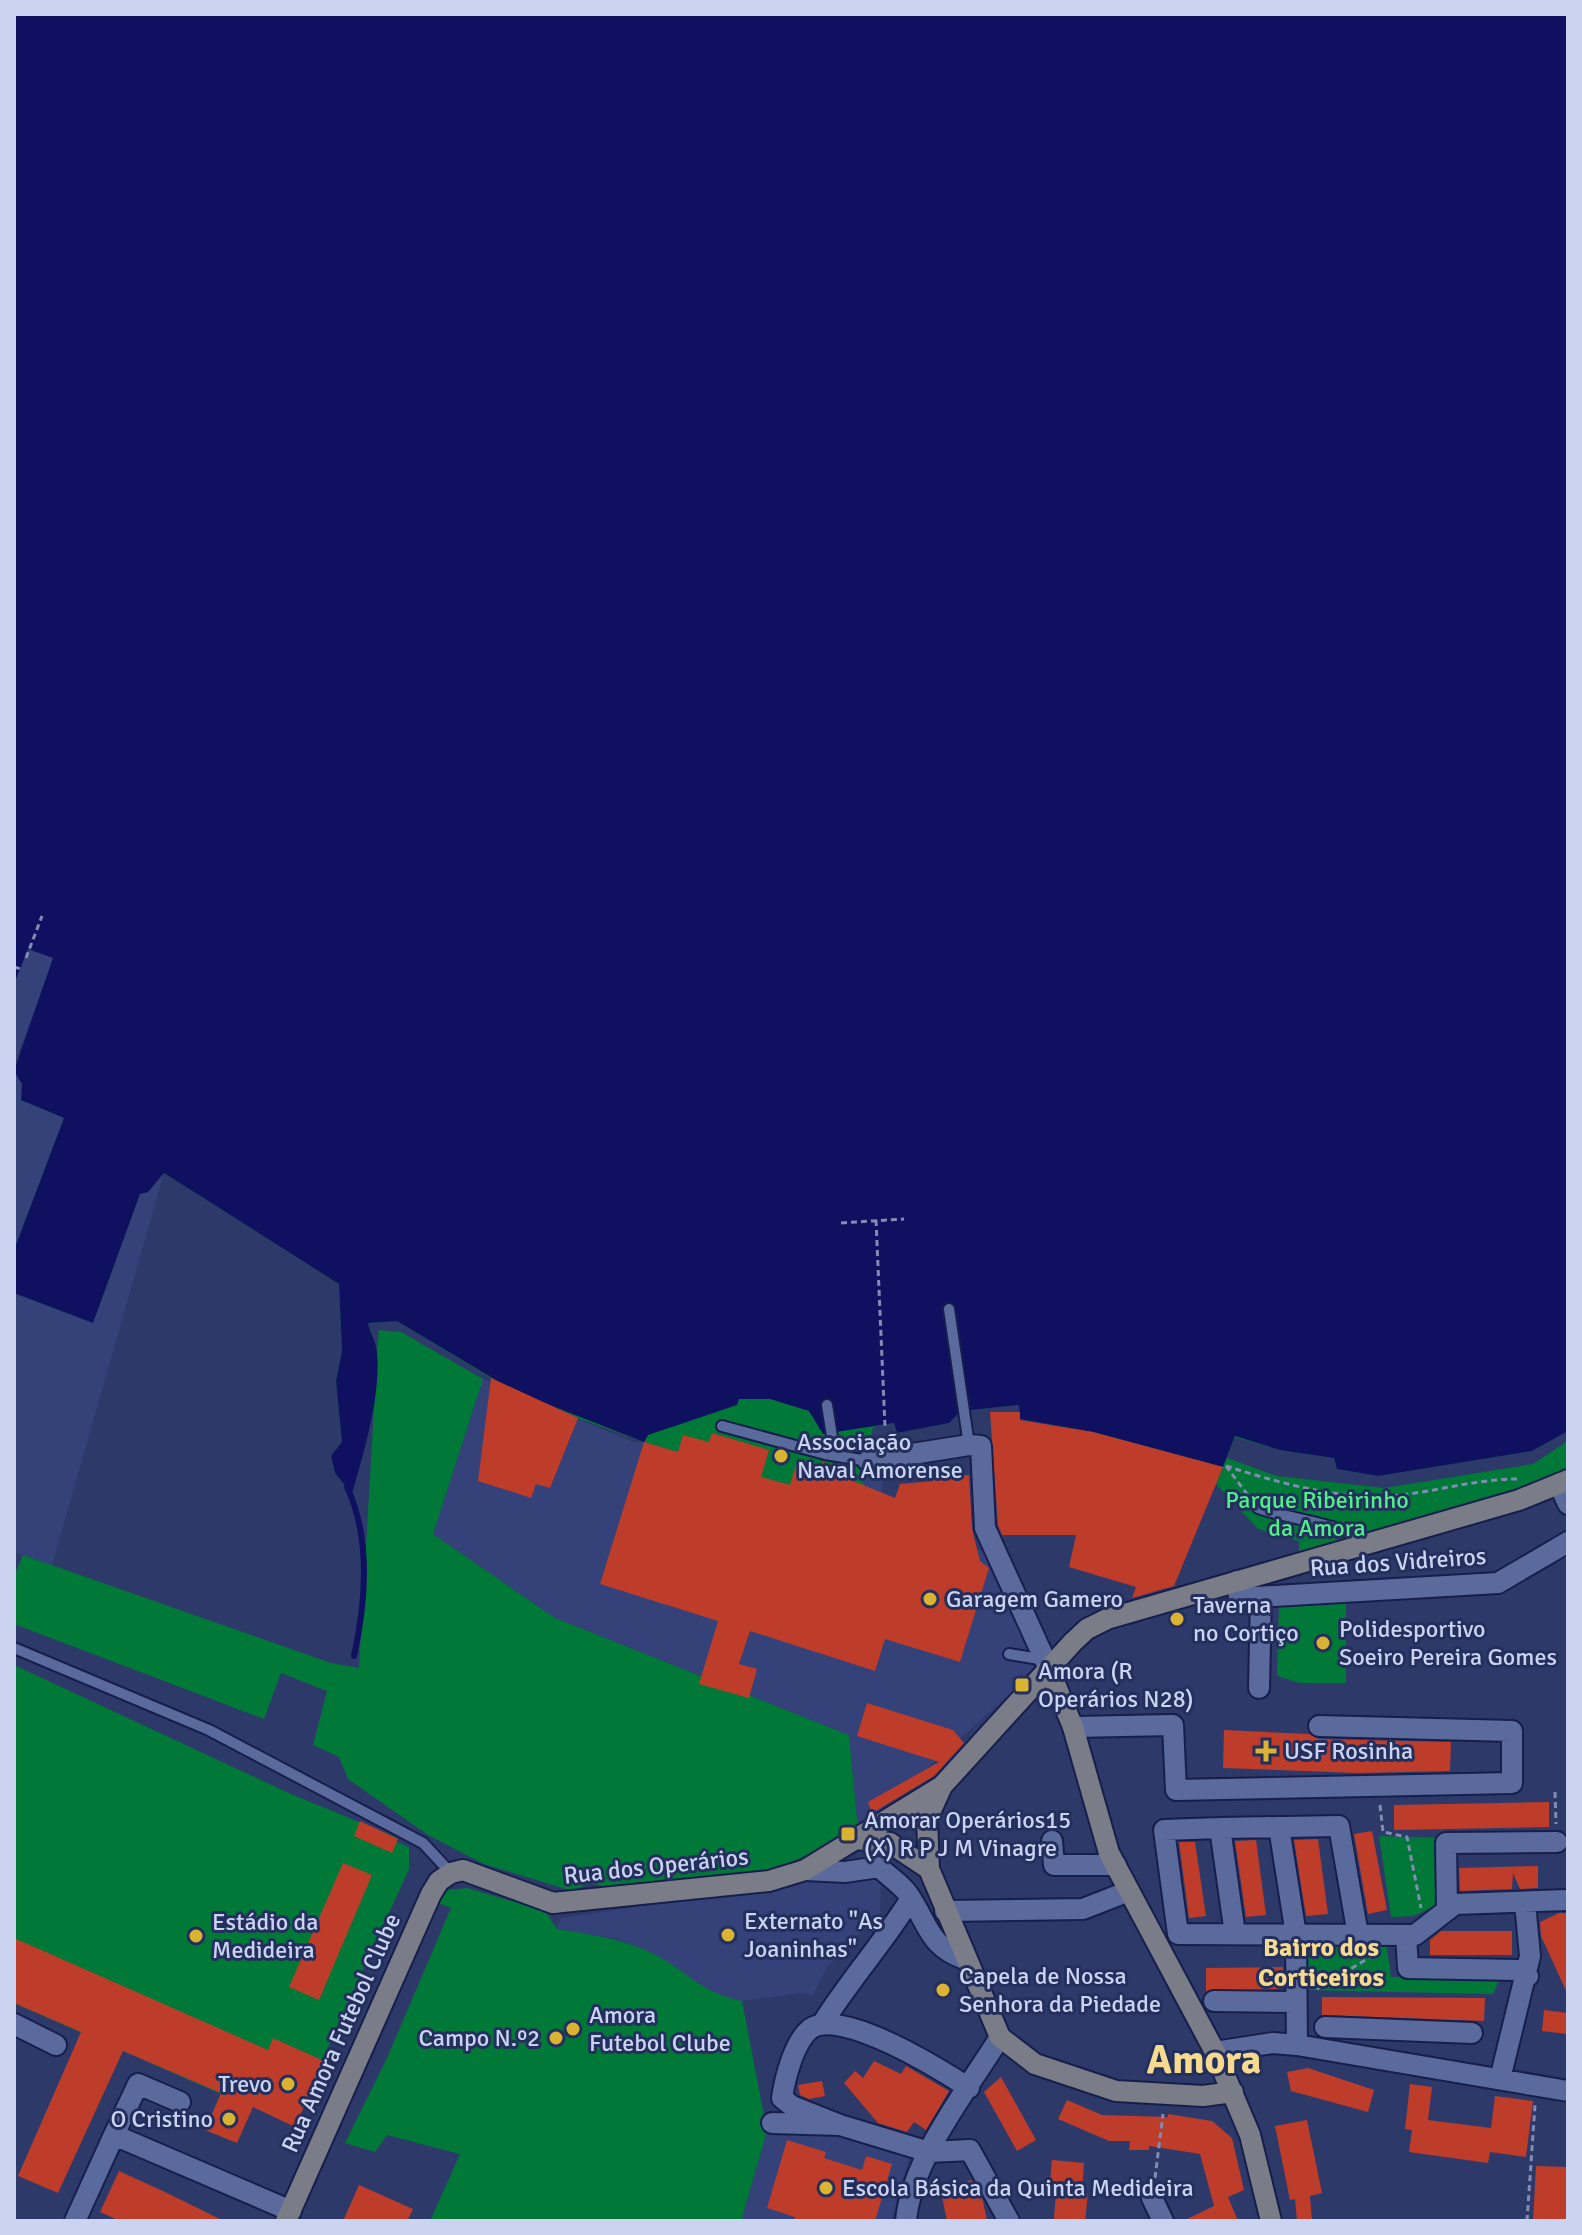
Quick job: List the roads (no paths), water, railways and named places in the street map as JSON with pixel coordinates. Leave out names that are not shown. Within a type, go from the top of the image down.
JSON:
[{"type":"street","points":[[868,1461],[969,1445],[981,1446],[985,1528],[1073,1727],[1116,1865],[1233,2092],[1250,2135],[1271,2221]]},
{"type":"street","points":[[1564,1482],[1568,1504]]},
{"type":"street","name":"Rua dos Operários","points":[[451,1873],[478,1873],[553,1903],[769,1881],[805,1870],[942,1786],[1047,1664],[1087,1629],[1107,1619],[1371,1544],[1564,1482]]},
{"type":"street","name":"Rua dos Vidreiros","points":[[1261,1597],[1498,1583],[1568,1542]]},
{"type":"street","points":[[1237,1581],[1239,1598],[1261,1597],[1259,1688]]},
{"type":"street","points":[[1073,1727],[1173,1725],[1176,1790],[1512,1783],[1512,1731],[1319,1726]]},
{"type":"street","points":[[942,1786],[927,1819],[929,1869],[1000,2037],[1035,2064],[1116,2091],[1203,2096],[1233,2092]]},
{"type":"street","points":[[1358,1935],[1339,1826],[1164,1830],[1178,1934],[1358,1935],[1416,1931],[1455,1904],[1568,1900]]},
{"type":"street","points":[[1279,1827],[1296,1935],[1297,2045]]},
{"type":"street","points":[[1220,1828],[1235,1934]]},
{"type":"street","points":[[857,1839],[890,1843],[929,1869]]},
{"type":"street","points":[[1052,1841],[1054,1865],[1116,1865]]},
{"type":"street","points":[[1447,1910],[1446,1843],[1557,1842]]},
{"type":"street","points":[[805,1870],[845,1872],[879,1867],[910,1900],[923,1925],[949,1954],[967,1960]]},
{"type":"street","name":"Rua Amora Futebol Clube","points":[[288,2216],[431,1894],[451,1873]]},
{"type":"street","points":[[945,1911],[1083,1909],[1129,1891]]},
{"type":"street","points":[[910,1900],[874,1956],[848,1983],[822,2024],[808,2030],[785,2079],[782,2098],[792,2106],[840,2125],[929,2152],[970,2150],[1008,2220]]},
{"type":"street","points":[[1500,2079],[1528,1976],[1532,1944],[1525,1903]]},
{"type":"street","points":[[1416,1931],[1408,1968],[1518,1970],[1528,1976]]},
{"type":"street","points":[[1214,2001],[1296,2002]]},
{"type":"street","points":[[14,2024],[56,2045]]},
{"type":"street","points":[[822,2024],[872,2035],[923,2059],[969,2088]]},
{"type":"street","points":[[1325,2027],[1472,2033]]},
{"type":"street","points":[[1396,2030],[1396,2060]]},
{"type":"street","points":[[906,2221],[908,2200],[929,2152],[1000,2037]]},
{"type":"street","points":[[1215,2052],[1273,2043],[1297,2045],[1568,2091]]},
{"type":"street","points":[[75,2221],[138,2084],[180,2102]]},
{"type":"street","points":[[772,2123],[840,2125]]},
{"type":"street","points":[[114,2135],[288,2216]]},
{"type":"street","points":[[1152,2198],[1163,2221]]},
{"type":"lane","points":[[949,1309],[969,1445]]},
{"type":"lane","points":[[827,1405],[835,1455]]},
{"type":"lane","points":[[722,1426],[868,1461]]},
{"type":"lane","points":[[1258,1508],[1286,1518],[1346,1529],[1371,1544]]},
{"type":"lane","points":[[14,1648],[209,1730],[423,1843],[451,1873]]},
{"type":"lane","points":[[1009,1654],[1047,1664]]},
{"type":"waterway","points":[[347,1487],[360,1527],[364,1570],[354,1656]]},
{"type":"place","name":"Associação Naval Amorense","points":[[781,1456]]},
{"type":"place","name":"Garagem Gamero","points":[[930,1599]]},
{"type":"place","name":"Taverna no Cortiço","points":[[1177,1619]]},
{"type":"place","name":"Polidesportivo Soeiro Pereira Gomes","points":[[1323,1643]]},
{"type":"place","name":"Amora (R Operários N28)","points":[[1022,1685]]},
{"type":"place","name":"USF Rosinha","points":[[1266,1751]]},
{"type":"place","name":"Amorar Operários15 (X) R P J M Vinagre","points":[[848,1834]]},
{"type":"place","name":"Externato \"As Joaninhas\"","points":[[728,1935]]},
{"type":"place","name":"Estádio da Medideira","points":[[196,1936]]},
{"type":"place","name":"Capela de Nossa Senhora da Piedade","points":[[943,1990]]},
{"type":"place","name":"Amora Futebol Clube","points":[[573,2029]]},
{"type":"place","name":"Campo N.º2","points":[[556,2038]]},
{"type":"place","name":"Trevo","points":[[288,2084]]},
{"type":"place","name":"O Cristino","points":[[229,2119]]},
{"type":"place","name":"Escola Básica da Quinta Medideira","points":[[826,2188]]},
{"type":"district","name":"Bairro dos Corticeiros","points":[[1321,1963]]},
{"type":"district","name":"Amora","points":[[1204,2060]]},
{"type":"park label","name":"Parque Ribeirinho da Amora","points":[[1317,1514]]}]
